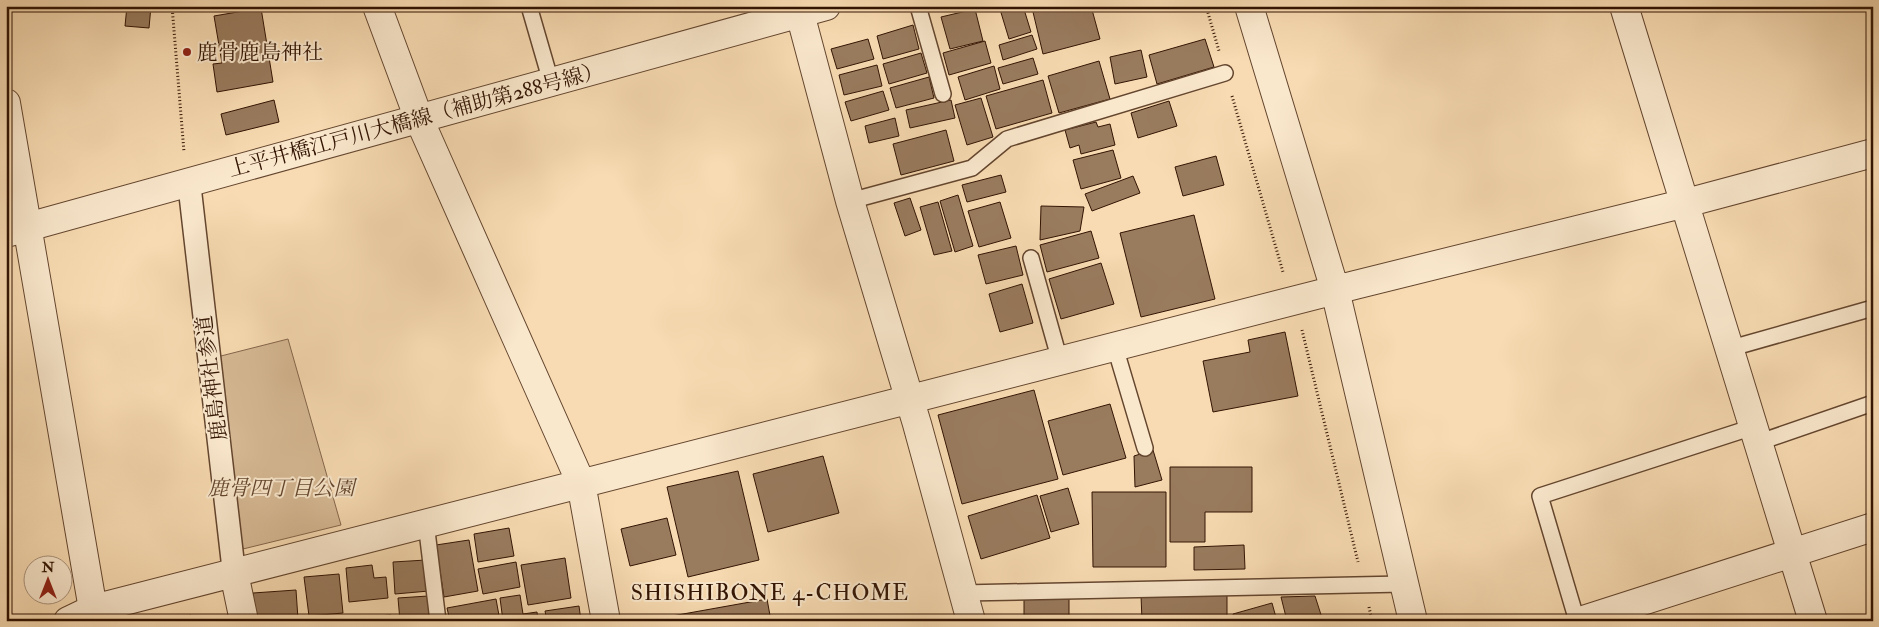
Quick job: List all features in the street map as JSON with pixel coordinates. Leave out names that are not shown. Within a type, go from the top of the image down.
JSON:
[{"type":"street","points":[[377,6],[419,119],[581,483],[606,621]]},
{"type":"street","points":[[1249,6],[1335,290],[1413,621]]},
{"type":"street","points":[[1624,6],[1813,621]]},
{"type":"street","name":"上平井橋江戸川大橋線（補助第288号線）","points":[[17,230],[808,9]]},
{"type":"street","points":[[808,9],[850,201],[910,399],[971,621]]},
{"type":"street","points":[[6,103],[17,230],[94,615]]},
{"type":"street","points":[[68,621],[234,573],[426,523],[1335,290],[1686,203],[1873,153]]},
{"type":"street","name":"鹿島神社参道","points":[[189,182],[234,573]]},
{"type":"street","points":[[1579,621],[1873,527]]},
{"type":"street","points":[[234,573],[244,621]]},
{"type":"lane","points":[[529,6],[551,82]]},
{"type":"lane","points":[[918,6],[943,94]]},
{"type":"lane","points":[[850,201],[972,168],[1007,139],[1225,73]]},
{"type":"lane","points":[[1031,258],[1060,361]]},
{"type":"lane","points":[[1728,349],[1873,308]]},
{"type":"lane","points":[[1116,347],[1145,448]]},
{"type":"lane","points":[[1579,621],[1540,496],[1873,403]]},
{"type":"lane","points":[[426,523],[438,621]]},
{"type":"lane","points":[[963,592],[1403,584]]},
{"type":"path","points":[[172,6],[185,158],[189,182]]},
{"type":"path","points":[[1206,6],[1286,280]]},
{"type":"path","points":[[1301,326],[1372,621]]},
{"type":"green space","name":"鹿骨四丁目公園","points":[[288,339],[341,525],[243,549],[213,358]]},
{"type":"building","points":[[127,6],[151,6],[149,28],[125,26]]},
{"type":"building","points":[[999,6],[1023,6],[1031,32],[1009,39]]},
{"type":"building","points":[[1055,6],[1091,6],[1100,39],[1043,54],[1033,12]]},
{"type":"building","points":[[1102,6],[1122,6],[1104,11]]},
{"type":"building","points":[[261,8],[273,82],[217,92],[213,64],[222,63],[214,16]]},
{"type":"building","points":[[975,9],[983,41],[950,49],[941,17]]},
{"type":"building","points":[[913,25],[919,49],[883,59],[877,36]]},
{"type":"building","points":[[1032,35],[1037,49],[1003,60],[999,45]]},
{"type":"building","points":[[868,39],[874,59],[837,69],[831,49]]},
{"type":"building","points":[[1205,39],[1214,67],[1157,84],[1149,55]]},
{"type":"building","points":[[985,41],[991,63],[949,75],[943,53]]},
{"type":"building","points":[[1141,50],[1147,77],[1115,84],[1110,57]]},
{"type":"building","points":[[921,53],[927,73],[889,84],[883,64]]},
{"type":"building","points":[[1033,58],[1038,74],[1003,84],[998,68]]},
{"type":"building","points":[[1099,61],[1110,99],[1059,113],[1048,76]]},
{"type":"building","points":[[877,65],[882,86],[844,95],[839,75]]},
{"type":"building","points":[[994,66],[1000,89],[965,100],[958,77]]},
{"type":"building","points":[[929,77],[934,98],[896,108],[890,88]]},
{"type":"building","points":[[1043,80],[1052,113],[996,129],[986,96]]},
{"type":"building","points":[[883,91],[889,110],[851,121],[845,102]]},
{"type":"building","points":[[981,98],[993,137],[967,145],[955,105]]},
{"type":"building","points":[[274,100],[279,122],[226,135],[221,114]]},
{"type":"building","points":[[951,100],[955,118],[910,128],[906,110]]},
{"type":"building","points":[[1169,101],[1177,126],[1138,138],[1131,113]]},
{"type":"building","points":[[895,118],[899,136],[869,143],[865,126]]},
{"type":"building","points":[[1096,122],[1098,127],[1110,124],[1115,145],[1081,154],[1079,145],[1070,148],[1065,130]]},
{"type":"building","points":[[946,130],[954,161],[901,175],[893,144]]},
{"type":"building","points":[[1113,150],[1121,178],[1081,189],[1073,160]]},
{"type":"building","points":[[1216,156],[1224,185],[1183,196],[1175,167]]},
{"type":"building","points":[[1001,175],[1006,192],[967,202],[962,185]]},
{"type":"building","points":[[1133,176],[1140,193],[1092,211],[1085,194]]},
{"type":"building","points":[[958,195],[973,246],[955,252],[940,201]]},
{"type":"building","points":[[910,198],[921,230],[905,236],[894,203]]},
{"type":"building","points":[[938,202],[952,251],[934,255],[920,207]]},
{"type":"building","points":[[1000,202],[1011,238],[979,247],[968,211]]},
{"type":"building","points":[[1041,206],[1084,207],[1080,231],[1040,240]]},
{"type":"building","points":[[1194,215],[1215,299],[1141,317],[1120,233]]},
{"type":"building","points":[[1091,231],[1099,258],[1047,272],[1040,245]]},
{"type":"building","points":[[1016,246],[1023,275],[986,284],[978,255]]},
{"type":"building","points":[[1101,263],[1114,304],[1061,319],[1049,279]]},
{"type":"building","points":[[1022,284],[1033,323],[1000,332],[989,294]]},
{"type":"building","points":[[1285,332],[1298,396],[1213,412],[1203,361],[1250,352],[1248,340]]},
{"type":"building","points":[[1034,390],[1058,479],[962,504],[938,415]]},
{"type":"building","points":[[1110,404],[1126,458],[1063,475],[1048,421]]},
{"type":"building","points":[[1153,450],[1162,480],[1135,487],[1134,456]]},
{"type":"building","points":[[823,456],[839,513],[768,532],[753,474]]},
{"type":"building","points":[[1170,467],[1252,467],[1252,512],[1205,512],[1205,542],[1170,542]]},
{"type":"building","points":[[738,471],[759,560],[688,577],[667,487]]},
{"type":"building","points":[[1068,488],[1079,524],[1051,532],[1040,496]]},
{"type":"building","points":[[1092,492],[1166,492],[1166,567],[1093,567]]},
{"type":"building","points":[[1037,495],[1050,538],[981,559],[968,516]]},
{"type":"building","points":[[667,518],[676,555],[630,566],[621,529]]},
{"type":"building","points":[[509,528],[514,556],[478,562],[474,534]]},
{"type":"building","points":[[469,540],[478,591],[444,597],[436,545]]},
{"type":"building","points":[[1244,545],[1245,569],[1194,570],[1194,547]]},
{"type":"building","points":[[565,558],[571,598],[528,605],[521,565]]},
{"type":"building","points":[[426,560],[429,591],[395,594],[393,562]]},
{"type":"building","points":[[516,562],[520,587],[483,594],[478,569]]},
{"type":"building","points":[[372,565],[374,578],[386,577],[388,598],[349,602],[346,568]]},
{"type":"building","points":[[339,574],[343,613],[309,616],[304,577]]},
{"type":"building","points":[[296,590],[298,619],[254,621],[253,593]]},
{"type":"building","points":[[520,595],[523,614],[537,612],[538,621],[503,621],[500,598]]},
{"type":"building","points":[[1141,595],[1227,595],[1227,621],[1142,621]]},
{"type":"building","points":[[428,596],[430,618],[400,621],[398,598]]},
{"type":"building","points":[[1315,596],[1323,621],[1287,621],[1281,597]]},
{"type":"building","points":[[1024,598],[1069,598],[1069,621],[1024,621]]},
{"type":"building","points":[[496,599],[500,621],[450,621],[447,608]]},
{"type":"building","points":[[767,599],[771,621],[644,621]]},
{"type":"building","points":[[1272,603],[1277,621],[1234,621],[1233,614]]},
{"type":"building","points":[[579,606],[581,621],[547,621],[545,611]]},
{"type":"building","points":[[191,615],[192,621],[166,621]]},
{"type":"building","points":[[391,615],[391,621],[348,621],[348,618]]},
{"type":"place","name":"鹿骨鹿島神社","points":[[187,52]]},
{"type":"district","name":"SHISHIBONE 4-CHOME","points":[[770,593]]}]
